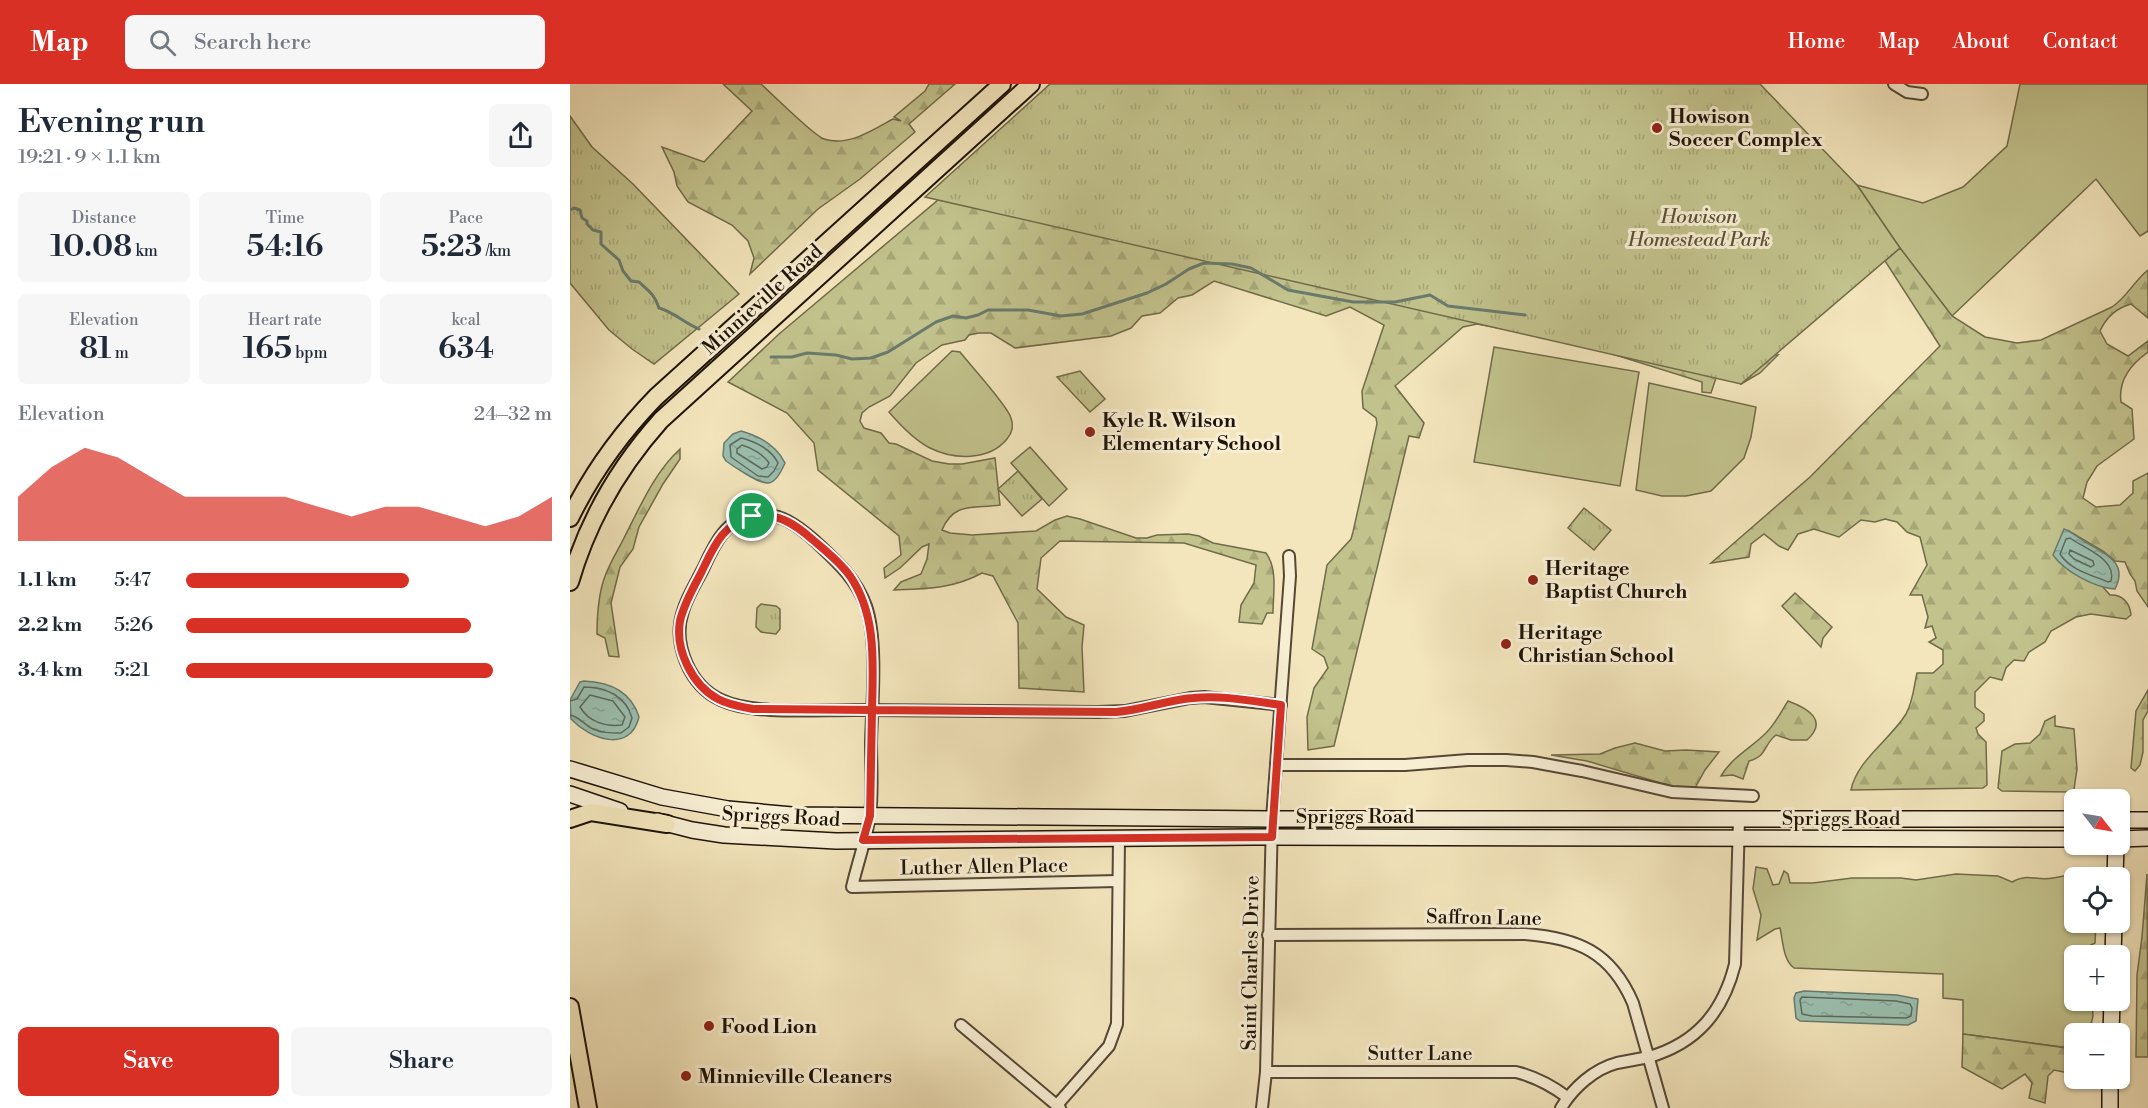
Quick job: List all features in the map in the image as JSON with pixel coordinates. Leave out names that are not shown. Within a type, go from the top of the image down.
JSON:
[{"type":"main road","name":"Minnieville Road","points":[[570,518],[605,458],[629,426],[656,397],[1002,84]]},
{"type":"main road","name":"Minnieville Road","points":[[570,582],[585,537],[604,497],[629,459],[661,420],[1031,84]]},
{"type":"main road","name":"Spriggs Road","points":[[570,769],[662,797],[705,805],[792,815],[1272,819],[2064,819]]},
{"type":"main road","name":"Spriggs Road","points":[[570,795],[692,830],[748,837],[816,841],[1272,837],[2064,839]]},
{"type":"main road","points":[[570,819],[591,812],[667,824]]},
{"type":"main road","points":[[2130,820],[2148,820]]},
{"type":"main road","points":[[2130,839],[2148,838]]},
{"type":"main road","points":[[570,1007],[588,1108]]},
{"type":"main road","points":[[2110,1089],[2110,1108]]},
{"type":"street","points":[[1894,84],[1907,92],[1922,94]]},
{"type":"street","points":[[863,840],[870,816],[872,710],[870,621],[865,604],[849,574],[803,531],[786,519],[774,515],[753,515],[727,528],[715,544],[683,611],[680,623],[681,647],[685,661],[694,676],[720,700],[753,709],[872,710],[1116,712],[1204,697],[1281,705]]},
{"type":"street","name":"Saint Charles Drive","points":[[1262,1108],[1266,1072],[1272,819],[1290,576],[1289,556]]},
{"type":"street","points":[[1276,765],[1405,765],[1468,760],[1506,760],[1533,762],[1582,771],[1672,792],[1753,796]]},
{"type":"street","points":[[1561,1108],[1567,1097],[1600,1071],[1614,1064],[1666,1051],[1696,1033],[1718,1009],[1731,980],[1736,952],[1739,819]]},
{"type":"street","points":[[961,1025],[1059,1107],[1109,1046],[1117,1024],[1119,838]]},
{"type":"street","name":"Luther Allen Place","points":[[863,840],[852,886],[1118,881]]},
{"type":"street","name":"Saffron Lane","points":[[1268,935],[1524,933],[1570,941],[1598,955],[1618,975],[1633,1003],[1663,1108]]},
{"type":"street","name":"Sutter Lane","points":[[1266,1072],[1516,1072],[1542,1081],[1567,1097]]},
{"type":"green space","points":[[723,84],[761,84],[819,136],[833,141],[842,141],[860,136],[893,119],[901,121],[894,117],[925,91],[929,84],[955,84],[909,124],[915,132],[860,179],[818,209],[750,274],[754,258],[748,241],[732,225],[688,202],[677,186],[674,172],[662,147],[704,162],[752,111]]},
{"type":"green space","name":"Howison Homestead Park","points":[[1050,84],[1760,84],[1857,185],[1900,248],[1741,384],[925,197]]},
{"type":"green space","points":[[2020,84],[2148,84],[2148,231],[2140,236],[2096,179],[1952,316],[1900,248],[1857,185],[1923,203],[1963,187],[2007,146]]},
{"type":"green space","points":[[1059,98],[1754,357],[1778,355],[1760,373],[1741,384],[1727,375],[1716,378],[1711,393],[1702,392],[1702,382],[1577,343],[1477,324],[1463,327],[1395,386],[1424,423],[1419,438],[1409,436],[1334,746],[1308,750],[1307,717],[1314,688],[1328,668],[1324,657],[1312,649],[1327,565],[1351,539],[1353,532],[1377,424],[1376,418],[1363,408],[1362,391],[1384,325],[1350,307],[1326,316],[1214,281],[1192,295],[1178,298],[1160,313],[1142,316],[1131,328],[1111,336],[1015,348],[991,333],[979,333],[969,335],[965,340],[942,345],[916,363],[890,396],[862,413],[860,421],[864,428],[881,433],[889,443],[932,461],[962,464],[995,458],[1000,505],[959,510],[947,521],[942,530],[972,535],[1036,531],[1067,516],[1136,538],[1188,534],[1199,536],[1213,543],[1266,553],[1272,566],[1273,613],[1267,613],[1262,624],[1239,622],[1241,605],[1254,583],[1256,565],[1184,543],[1060,541],[1041,558],[1037,589],[1066,617],[1084,625],[1082,647],[1084,692],[1019,688],[1018,623],[993,576],[982,573],[950,585],[894,590],[901,582],[921,574],[927,559],[929,544],[922,547],[900,568],[885,578],[884,568],[901,555],[899,536],[818,470],[814,443],[787,413],[728,382],[779,334]]},
{"type":"green space","points":[[570,116],[592,147],[633,184],[739,294],[654,364],[609,330],[570,283]]},
{"type":"green space","points":[[1900,248],[1952,316],[1985,337],[2017,343],[2041,340],[2112,307],[2148,270],[2148,318],[2131,304],[2112,314],[2100,331],[2107,344],[2128,356],[2148,341],[2148,352],[2127,373],[2121,394],[2121,402],[2132,409],[2134,439],[2097,466],[2087,482],[2083,498],[2096,507],[2120,505],[2133,493],[2133,481],[2148,473],[2148,607],[2137,591],[2135,581],[2125,562],[2115,561],[2103,551],[2069,531],[2091,582],[2102,586],[2110,595],[2125,600],[2131,615],[2126,619],[2091,614],[2076,617],[2051,631],[2045,642],[2029,652],[2024,661],[2014,660],[2006,668],[2002,680],[1990,677],[1975,692],[1975,707],[1984,714],[1984,721],[1976,728],[1978,734],[1986,742],[1987,785],[1983,788],[1851,790],[1860,769],[1906,714],[1912,699],[1917,673],[1933,673],[1943,664],[1943,650],[1929,642],[1936,638],[1932,626],[1925,628],[1928,617],[1922,595],[1910,595],[1927,565],[1920,537],[1907,532],[1897,522],[1885,519],[1875,522],[1861,520],[1839,537],[1814,529],[1798,534],[1788,550],[1764,534],[1751,544],[1749,557],[1711,563],[1810,477],[1940,346],[1885,261]]},
{"type":"green space","points":[[1494,347],[1639,372],[1620,486],[1474,462]]},
{"type":"green space","points":[[952,351],[960,352],[1003,404],[1012,421],[1012,429],[1007,439],[1000,446],[981,455],[950,455],[930,448],[913,437],[889,412]]},
{"type":"green space","points":[[1080,371],[1105,399],[1090,412],[1057,377]]},
{"type":"green space","points":[[1649,383],[1756,407],[1751,437],[1744,458],[1711,491],[1686,496],[1662,496],[1636,490]]},
{"type":"green space","points":[[1030,447],[1067,489],[1049,506],[1011,463]]},
{"type":"green space","points":[[680,449],[680,459],[639,527],[633,549],[620,567],[611,603],[619,657],[609,656],[605,638],[597,634],[598,606],[604,579],[648,491]]},
{"type":"green space","points":[[1018,471],[1042,499],[1022,516],[998,489]]},
{"type":"green space","points":[[1584,508],[1611,530],[1594,550],[1568,528]]},
{"type":"green space","points":[[1795,593],[1832,627],[1823,638],[1821,647],[1782,606]]},
{"type":"green space","points":[[761,604],[776,606],[780,609],[780,629],[776,634],[761,632],[756,627],[757,608]]},
{"type":"green space","points":[[2148,690],[2148,711],[2143,720],[2143,752],[2140,765],[2135,771],[2131,768],[2136,711]]},
{"type":"green space","points":[[1788,701],[1808,711],[1816,721],[1813,733],[1807,740],[1791,740],[1776,735],[1760,756],[1749,761],[1743,779],[1733,775],[1721,776],[1736,758],[1769,729]]},
{"type":"green space","points":[[2055,716],[2055,726],[2074,729],[2077,769],[2074,789],[2064,789],[2064,792],[2002,791],[1998,788],[2002,751],[2015,744],[2030,743],[2040,734],[2045,721]]},
{"type":"green space","points":[[1635,743],[1665,751],[1719,752],[1695,788],[1674,787],[1587,761],[1551,755],[1600,754]]},
{"type":"green space","points":[[1756,867],[1767,869],[1773,885],[1779,884],[1784,871],[1788,874],[1790,883],[1813,883],[1852,878],[1916,880],[1956,874],[1998,876],[2012,882],[2022,878],[2047,879],[2064,876],[2064,933],[2096,933],[2095,943],[2091,945],[2064,945],[2064,1011],[2093,1011],[2091,1023],[2064,1023],[2064,1047],[1963,1034],[1963,1000],[1943,998],[1943,974],[1794,968],[1790,965],[1786,955],[1780,928],[1757,940],[1761,915],[1753,889]]},
{"type":"green space","points":[[2147,874],[2148,1057],[2136,1057],[2137,975]]},
{"type":"green space","points":[[1963,1034],[2064,1048],[2064,1072],[2054,1070],[2048,1076],[2045,1103],[2029,1098],[2032,1083],[2025,1074],[2002,1089],[1962,1067]]},
{"type":"water","points":[[741,431],[766,442],[777,451],[785,463],[774,481],[765,483],[760,481],[726,461],[723,456],[724,443],[733,434]]},
{"type":"water","points":[[2064,529],[2112,559],[2119,572],[2119,580],[2115,589],[2089,582],[2072,573],[2058,561],[2053,555]]},
{"type":"water","points":[[580,682],[611,686],[625,694],[631,701],[639,717],[634,729],[627,736],[619,739],[598,737],[571,719],[570,700]]},
{"type":"water","points":[[1804,991],[1897,995],[1918,999],[1916,1021],[1908,1025],[1800,1021],[1796,1018],[1794,998],[1796,993]]},
{"type":"waterway","points":[[570,210],[574,208],[580,210],[587,224],[593,230],[601,232],[601,244],[619,260],[623,271],[631,281],[639,282],[651,294],[659,308],[699,329]]},
{"type":"waterway","points":[[771,357],[792,357],[807,353],[836,355],[852,359],[871,358],[888,352],[936,322],[953,316],[966,318],[988,310],[1028,310],[1061,316],[1082,314],[1147,293],[1204,263],[1232,264],[1251,268],[1288,290],[1353,302],[1395,302],[1430,295],[1448,306],[1525,315]]},
{"type":"place","name":"Howison Soccer Complex","points":[[1657,128]]},
{"type":"place","name":"Kyle R. Wilson Elementary School","points":[[1090,432]]},
{"type":"place","name":"Heritage Baptist Church","points":[[1533,580]]},
{"type":"place","name":"Heritage Christian School","points":[[1506,644]]},
{"type":"place","name":"Food Lion","points":[[709,1026]]},
{"type":"place","name":"Minnieville Cleaners","points":[[686,1076]]},
{"type":"route","points":[[752,516],[735,522],[719,536],[687,602],[680,623],[679,635],[685,661],[694,676],[712,695],[731,704],[753,709],[872,710],[870,816],[863,840],[1272,837],[1281,705],[1204,697],[1116,712],[872,710],[870,621],[865,604],[849,574],[795,524],[774,515],[752,516]]}]
